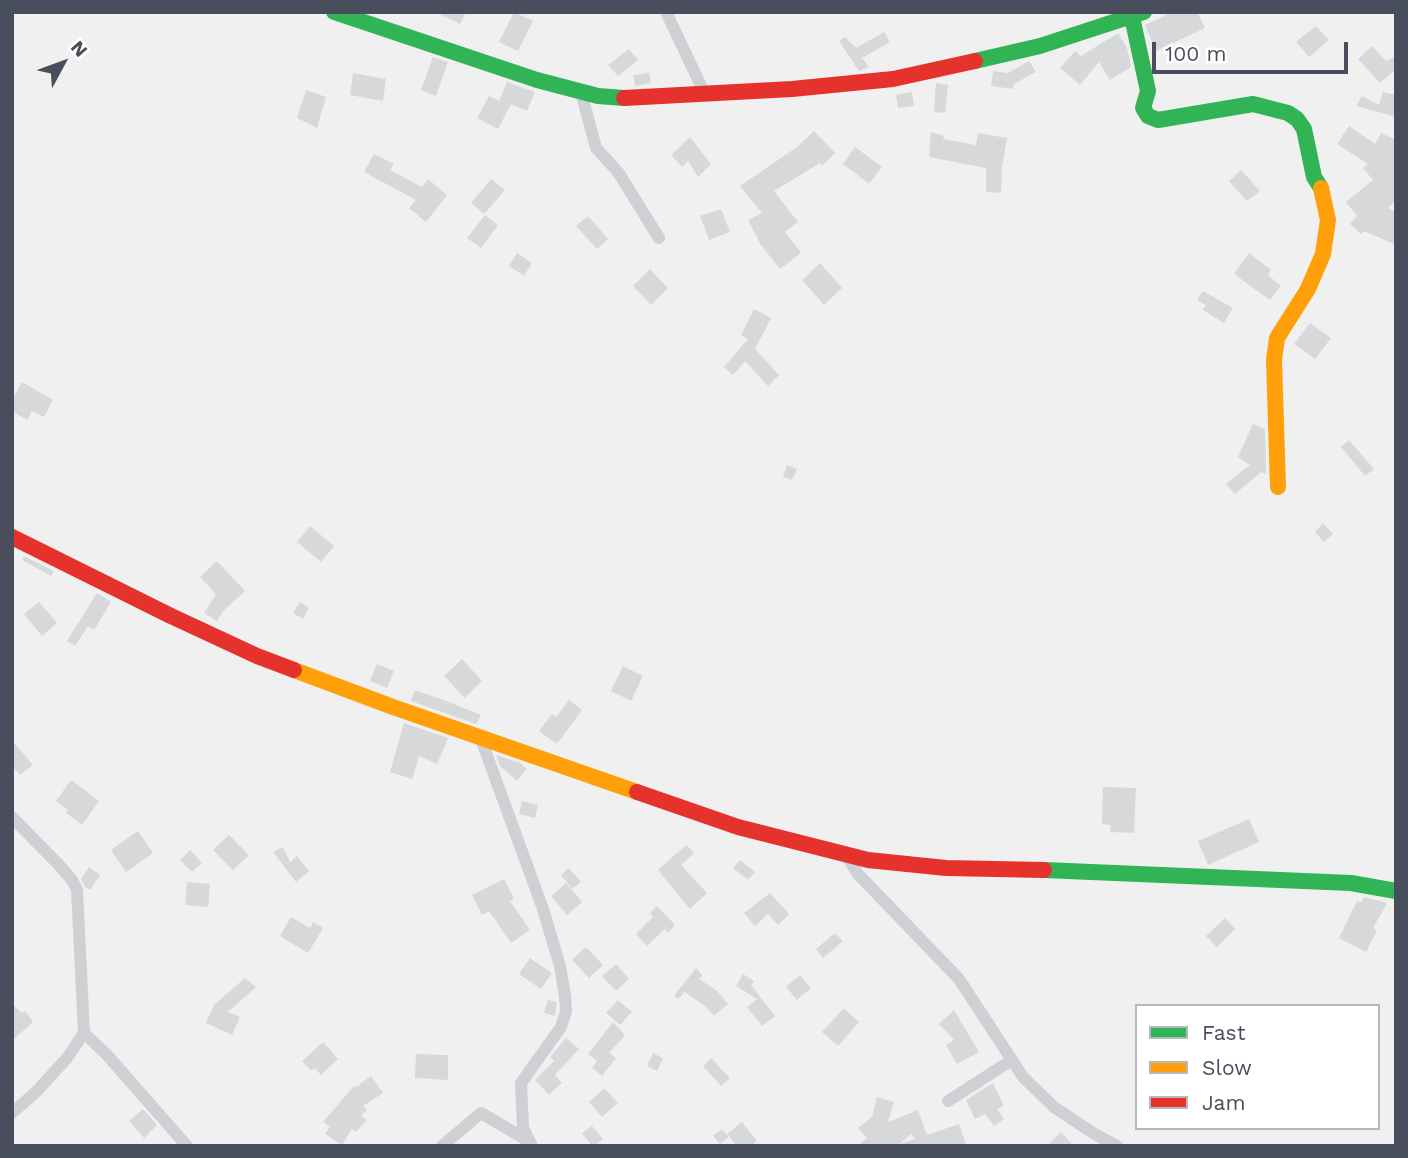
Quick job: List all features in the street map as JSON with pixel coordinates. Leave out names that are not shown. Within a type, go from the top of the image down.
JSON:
[{"type":"street","points":[[334,12],[537,80],[598,96],[631,98],[792,89],[893,79],[1040,47],[1138,15],[1148,91],[1143,108],[1148,116],[1158,120],[1253,104],[1288,113],[1297,119],[1304,129],[1314,177],[1323,192],[1328,220],[1323,254],[1308,289],[1278,338],[1274,360],[1278,486]]},
{"type":"street","points":[[666,12],[704,92]]},
{"type":"street","points":[[581,92],[596,148],[618,172],[659,237]]},
{"type":"street","points":[[12,537],[257,656],[481,738],[738,827],[868,860],[946,868],[1351,883],[1396,891]]},
{"type":"street","points":[[481,738],[543,909],[560,966],[565,996],[566,1011],[561,1027],[521,1083],[523,1128],[528,1144]]},
{"type":"street","points":[[12,817],[66,873],[77,890],[84,1033],[59,1067],[12,1113]]},
{"type":"street","points":[[846,854],[857,873],[959,979],[1023,1077],[1054,1107],[1117,1146]]},
{"type":"street","points":[[84,1033],[107,1055],[187,1146]]},
{"type":"street","points":[[948,1101],[1012,1060]]},
{"type":"street","points":[[442,1146],[481,1113],[528,1144]]},
{"type":"building","points":[[435,12],[466,12],[460,24]]},
{"type":"building","points":[[514,12],[533,21],[518,51],[499,42]]},
{"type":"building","points":[[1172,12],[1197,12],[1205,28],[1156,51],[1145,25]]},
{"type":"building","points":[[1316,26],[1329,40],[1309,57],[1296,42]]},
{"type":"building","points":[[884,32],[890,42],[862,58],[869,67],[859,71],[839,41],[845,37],[856,48]]},
{"type":"building","points":[[1118,33],[1127,48],[1131,67],[1110,80],[1099,62],[1080,85],[1060,68],[1075,51],[1081,56]]},
{"type":"building","points":[[1372,46],[1386,61],[1396,56],[1396,69],[1380,83],[1358,59]]},
{"type":"building","points":[[629,49],[638,60],[618,76],[608,65]]},
{"type":"building","points":[[433,57],[448,62],[436,96],[421,90]]},
{"type":"building","points":[[1029,61],[1036,72],[1014,84],[1013,89],[991,86],[993,71],[1008,73]]},
{"type":"building","points":[[353,73],[386,79],[383,101],[350,95]]},
{"type":"building","points":[[649,73],[651,83],[635,86],[633,75]]},
{"type":"building","points":[[507,82],[535,92],[527,111],[511,104],[498,129],[477,118],[489,96],[499,101]]},
{"type":"building","points":[[936,83],[948,85],[945,113],[934,112]]},
{"type":"building","points":[[306,90],[326,97],[317,128],[297,118]]},
{"type":"building","points":[[912,92],[914,106],[898,108],[896,95]]},
{"type":"building","points":[[1383,92],[1396,95],[1396,117],[1356,106],[1362,96],[1379,105]]},
{"type":"building","points":[[1349,126],[1375,144],[1381,133],[1396,140],[1396,200],[1388,208],[1396,212],[1396,245],[1364,231],[1361,234],[1350,224],[1357,216],[1346,202],[1373,180],[1363,168],[1368,164],[1337,144]]},
{"type":"building","points":[[814,131],[835,153],[822,166],[820,163],[774,191],[798,222],[785,232],[801,253],[780,269],[761,245],[748,220],[762,213],[740,186],[797,147]]},
{"type":"building","points":[[931,132],[944,136],[943,139],[976,145],[978,133],[1007,138],[1001,193],[986,192],[986,168],[929,157]]},
{"type":"building","points":[[690,137],[711,164],[698,177],[688,161],[682,167],[671,155]]},
{"type":"building","points":[[855,147],[882,167],[869,184],[843,164]]},
{"type":"building","points":[[374,154],[394,164],[390,170],[422,187],[428,179],[447,195],[426,222],[409,208],[416,200],[364,172]]},
{"type":"building","points":[[1241,170],[1260,191],[1247,201],[1229,181]]},
{"type":"building","points":[[491,179],[505,190],[484,214],[471,203]]},
{"type":"building","points":[[721,209],[730,232],[709,240],[700,216]]},
{"type":"building","points":[[485,215],[498,225],[481,248],[467,238]]},
{"type":"building","points":[[588,216],[608,239],[597,249],[576,226]]},
{"type":"building","points":[[517,253],[532,263],[524,276],[509,266]]},
{"type":"building","points":[[1249,253],[1271,270],[1268,275],[1281,286],[1270,300],[1234,274]]},
{"type":"building","points":[[820,263],[842,288],[824,305],[802,280]]},
{"type":"building","points":[[650,269],[668,288],[651,305],[633,286]]},
{"type":"building","points":[[1203,291],[1233,308],[1224,323],[1203,310],[1206,305],[1197,300]]},
{"type":"building","points":[[754,309],[771,318],[755,349],[779,375],[768,386],[745,361],[733,375],[724,367],[748,339],[741,335]]},
{"type":"building","points":[[1310,323],[1331,338],[1315,359],[1294,344]]},
{"type":"building","points":[[22,382],[53,400],[44,417],[32,411],[27,420],[12,411],[12,400]]},
{"type":"building","points":[[1253,424],[1265,429],[1266,474],[1261,472],[1235,494],[1226,484],[1250,465],[1238,457]]},
{"type":"building","points":[[1349,440],[1374,469],[1365,476],[1341,447]]},
{"type":"building","points":[[787,465],[797,469],[792,480],[783,477]]},
{"type":"building","points":[[1323,523],[1333,534],[1324,542],[1315,532]]},
{"type":"building","points":[[310,526],[334,546],[321,562],[297,542]]},
{"type":"building","points":[[24,556],[54,571],[51,576],[22,560]]},
{"type":"building","points":[[217,561],[245,591],[223,611],[217,621],[204,613],[216,594],[200,577]]},
{"type":"building","points":[[97,593],[111,602],[94,630],[88,626],[75,646],[67,641]]},
{"type":"building","points":[[39,602],[57,623],[42,636],[24,614]]},
{"type":"building","points":[[300,602],[309,608],[303,619],[293,613]]},
{"type":"building","points":[[462,659],[482,681],[465,698],[444,676]]},
{"type":"building","points":[[377,664],[394,671],[387,688],[370,681]]},
{"type":"building","points":[[623,666],[643,676],[631,701],[611,691]]},
{"type":"building","points":[[415,690],[481,715],[476,724],[411,701]]},
{"type":"building","points":[[569,700],[582,710],[557,744],[539,731],[552,714],[556,717]]},
{"type":"building","points":[[404,723],[448,738],[437,764],[419,756],[412,779],[390,772]]},
{"type":"building","points":[[12,740],[33,765],[20,775],[12,766]]},
{"type":"building","points":[[496,755],[520,763],[527,769],[517,781],[500,766]]},
{"type":"building","points":[[71,780],[99,801],[82,825],[56,801]]},
{"type":"building","points":[[1103,787],[1136,788],[1134,833],[1110,832],[1111,825],[1102,824]]},
{"type":"building","points":[[522,801],[538,805],[535,818],[519,814]]},
{"type":"building","points":[[1249,819],[1259,842],[1208,865],[1198,841]]},
{"type":"building","points":[[138,831],[153,853],[126,872],[111,850]]},
{"type":"building","points":[[229,835],[249,855],[233,870],[213,850]]},
{"type":"building","points":[[686,845],[694,853],[681,865],[707,893],[690,909],[658,870]]},
{"type":"building","points":[[283,847],[290,862],[297,856],[309,871],[296,882],[273,852]]},
{"type":"building","points":[[190,850],[202,863],[192,872],[180,860]]},
{"type":"building","points":[[740,860],[755,872],[748,880],[733,868]]},
{"type":"building","points":[[89,867],[100,875],[90,890],[81,879]]},
{"type":"building","points":[[569,868],[581,882],[572,889],[561,875]]},
{"type":"building","points":[[504,879],[514,899],[510,901],[530,930],[511,943],[489,911],[482,915],[472,895]]},
{"type":"building","points":[[187,882],[210,884],[208,907],[185,905]]},
{"type":"building","points":[[566,883],[582,902],[567,915],[551,896]]},
{"type":"building","points":[[770,893],[789,914],[778,925],[768,914],[755,926],[744,913]]},
{"type":"building","points":[[1364,897],[1387,903],[1373,928],[1377,931],[1366,952],[1339,938],[1357,901],[1362,902]]},
{"type":"building","points":[[657,906],[675,925],[668,933],[665,929],[647,946],[636,934],[653,917],[650,913]]},
{"type":"building","points":[[291,917],[310,928],[313,922],[323,928],[308,953],[280,936]]},
{"type":"building","points":[[1225,918],[1235,929],[1217,947],[1206,936]]},
{"type":"building","points":[[835,933],[843,941],[823,958],[816,949]]},
{"type":"building","points":[[586,947],[603,965],[589,978],[572,960]]},
{"type":"building","points":[[530,958],[552,973],[541,989],[519,974]]},
{"type":"building","points":[[616,964],[629,979],[616,991],[602,976]]},
{"type":"building","points":[[696,968],[703,976],[699,979],[717,991],[728,1004],[714,1016],[685,992],[678,999],[674,996]]},
{"type":"building","points":[[743,974],[754,981],[751,985],[775,1016],[762,1026],[747,1007],[757,999],[736,986]]},
{"type":"building","points":[[800,975],[811,988],[797,1000],[786,987]]},
{"type":"building","points":[[245,978],[256,987],[228,1012],[240,1017],[232,1035],[206,1023],[214,1005]]},
{"type":"building","points":[[548,1000],[557,1002],[555,1016],[544,1013]]},
{"type":"building","points":[[618,1000],[632,1012],[620,1025],[606,1013]]},
{"type":"building","points":[[12,1004],[22,1013],[25,1011],[33,1022],[12,1041]]},
{"type":"building","points":[[844,1008],[859,1022],[838,1046],[822,1032]]},
{"type":"building","points":[[954,1010],[979,1052],[957,1064],[946,1045],[954,1040],[939,1024]]},
{"type":"building","points":[[613,1022],[625,1035],[609,1053],[616,1058],[602,1076],[592,1068],[597,1061],[588,1054]]},
{"type":"building","points":[[566,1038],[579,1049],[555,1075],[562,1083],[549,1095],[535,1080],[554,1061],[550,1057]]},
{"type":"building","points":[[323,1042],[338,1059],[321,1075],[315,1068],[311,1071],[302,1061]]},
{"type":"building","points":[[653,1053],[663,1058],[657,1071],[647,1066]]},
{"type":"building","points":[[416,1054],[448,1055],[448,1080],[415,1078]]},
{"type":"building","points":[[711,1058],[730,1078],[721,1086],[703,1066]]},
{"type":"building","points":[[371,1076],[383,1093],[363,1106],[367,1110],[361,1116],[367,1120],[356,1132],[352,1129],[342,1145],[325,1134],[330,1127],[323,1122],[354,1086]]},
{"type":"building","points":[[993,1083],[1004,1106],[997,1109],[1004,1119],[994,1126],[985,1114],[975,1119],[966,1100]]},
{"type":"building","points":[[604,1088],[618,1103],[602,1117],[589,1102]]},
{"type":"building","points":[[877,1097],[894,1102],[888,1122],[918,1110],[927,1135],[959,1124],[966,1144],[901,1146],[900,1144],[915,1139],[911,1134],[897,1146],[858,1146],[867,1138],[858,1128],[872,1117]]},
{"type":"building","points":[[143,1109],[157,1125],[144,1138],[129,1121]]},
{"type":"building","points":[[742,1122],[757,1141],[751,1146],[737,1146],[727,1134]]},
{"type":"building","points":[[592,1126],[603,1139],[595,1146],[592,1146],[582,1133]]},
{"type":"building","points":[[722,1129],[729,1137],[720,1144],[713,1136]]},
{"type":"building","points":[[1061,1132],[1074,1146],[1047,1146]]},
{"type":"traffic: fast","points":[[334,12],[537,80],[598,96],[624,98]]},
{"type":"traffic: fast","points":[[975,61],[1040,46],[1144,12]]},
{"type":"traffic: fast","points":[[1132,17],[1148,91],[1143,108],[1148,116],[1158,120],[1253,104],[1288,113],[1297,119],[1304,129],[1314,177],[1321,188]]},
{"type":"traffic: fast","points":[[1044,870],[1351,883],[1396,891]]},
{"type":"traffic: slow","points":[[1278,487],[1274,360],[1277,338],[1308,289],[1323,254],[1328,220],[1321,188]]},
{"type":"traffic: slow","points":[[294,670],[637,792]]},
{"type":"traffic: jam","points":[[624,98],[792,89],[893,79],[975,61]]},
{"type":"traffic: jam","points":[[12,537],[171,616],[294,670]]},
{"type":"traffic: jam","points":[[637,792],[738,827],[868,860],[946,868],[1044,870]]}]
